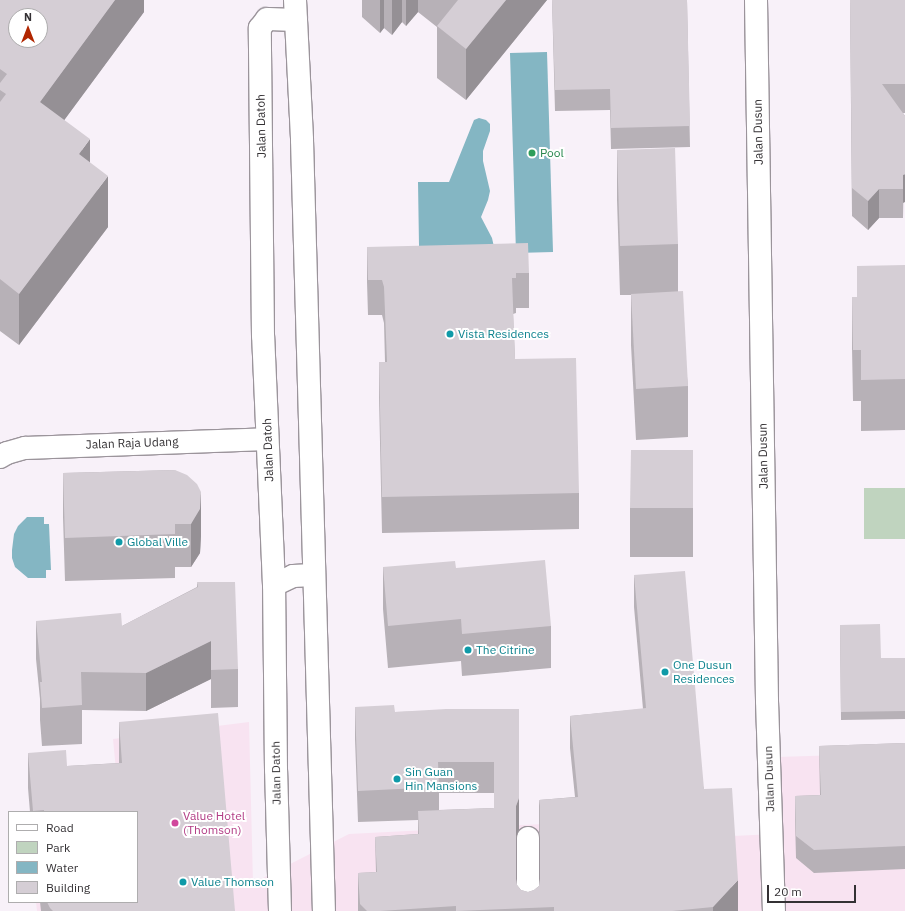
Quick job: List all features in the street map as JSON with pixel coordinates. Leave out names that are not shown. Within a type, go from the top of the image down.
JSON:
[{"type":"street","name":"Jalan Dusun","points":[[756,0],[766,678],[774,908]]},
{"type":"street","name":"Jalan Datoh","points":[[280,911],[276,770],[274,585],[263,336],[260,28],[267,19],[296,10],[302,140],[313,575],[324,911]]},
{"type":"street","name":"Jalan Raja Udang","points":[[0,458],[6,453],[25,448],[267,439]]},
{"type":"street","points":[[274,585],[293,576],[313,575]]},
{"type":"street","points":[[528,838],[528,911]]},
{"type":"shaded area","points":[[249,722],[253,883],[349,834],[544,824],[546,845],[777,834],[777,757],[905,753],[905,911],[37,911],[36,903],[138,903],[138,811],[120,811],[113,739]]},
{"type":"green space","points":[[864,488],[905,488],[905,539],[864,539]]},
{"type":"water","name":"Pool","points":[[547,52],[553,252],[516,253],[510,53]]},
{"type":"water","points":[[479,118],[486,120],[490,124],[490,131],[483,151],[483,161],[490,191],[481,217],[492,238],[494,247],[419,246],[418,182],[449,182],[474,120]]},
{"type":"water","points":[[27,517],[44,517],[44,524],[49,524],[51,570],[46,570],[46,578],[28,578],[15,567],[12,558],[14,534],[18,526]]},
{"type":"building","points":[[0,0],[115,0],[40,102],[90,139],[79,154],[108,176],[19,294],[0,279],[0,102],[6,94],[0,90],[0,83],[7,74],[0,69]]},
{"type":"building","points":[[458,0],[506,0],[466,49],[437,26]]},
{"type":"building","points":[[552,0],[687,0],[690,126],[611,128],[610,89],[555,90]]},
{"type":"building","points":[[850,0],[905,0],[905,84],[882,84],[905,116],[905,174],[903,175],[903,189],[879,189],[868,201],[852,188]]},
{"type":"building","points":[[675,148],[678,244],[620,246],[617,150]]},
{"type":"building","points":[[528,243],[529,273],[516,273],[516,278],[512,278],[515,359],[576,358],[579,493],[382,497],[379,362],[387,362],[384,287],[382,280],[368,280],[367,247]]},
{"type":"building","points":[[905,265],[905,379],[861,380],[861,350],[853,350],[852,297],[857,297],[857,266]]},
{"type":"building","points":[[683,291],[688,386],[636,389],[631,294]]},
{"type":"building","points":[[631,450],[693,450],[693,508],[630,508]]},
{"type":"building","points":[[175,470],[187,475],[197,484],[201,492],[200,509],[191,524],[175,524],[175,534],[65,538],[63,473]]},
{"type":"building","points":[[545,560],[551,626],[462,634],[461,619],[388,626],[383,567],[455,561],[456,568]]},
{"type":"building","points":[[685,571],[704,789],[732,788],[738,880],[713,907],[672,911],[554,911],[554,907],[456,911],[456,906],[367,911],[360,904],[358,873],[377,872],[375,837],[419,834],[418,811],[494,808],[494,762],[438,762],[439,787],[358,791],[355,707],[394,705],[395,712],[446,709],[519,709],[519,798],[516,806],[516,879],[517,885],[521,890],[528,892],[534,890],[539,886],[540,879],[539,800],[578,797],[570,716],[646,708],[634,575]]},
{"type":"building","points":[[197,582],[235,582],[238,669],[211,670],[211,641],[146,673],[81,672],[82,705],[42,708],[40,682],[42,682],[36,621],[121,613],[122,626],[198,587]]},
{"type":"building","points":[[880,624],[881,658],[905,658],[905,711],[841,712],[840,625]]},
{"type":"building","points":[[218,713],[235,911],[53,911],[50,908],[48,903],[138,903],[138,811],[33,811],[28,753],[66,750],[67,766],[122,763],[119,722]]},
{"type":"building","points":[[905,743],[905,846],[814,850],[796,836],[795,796],[821,795],[819,746]]},
{"type":"place","name":"Pool","points":[[532,153]]},
{"type":"place","name":"Vista Residences","points":[[450,334]]},
{"type":"place","name":"Global Ville","points":[[119,542]]},
{"type":"place","name":"The Citrine","points":[[468,650]]},
{"type":"place","name":"One Dusun Residences","points":[[665,672]]},
{"type":"place","name":"Sin Guan Hin Mansions","points":[[397,779]]},
{"type":"place","name":"Value Hotel (Thomson)","points":[[175,823]]},
{"type":"place","name":"Value Thomson","points":[[183,882]]}]
